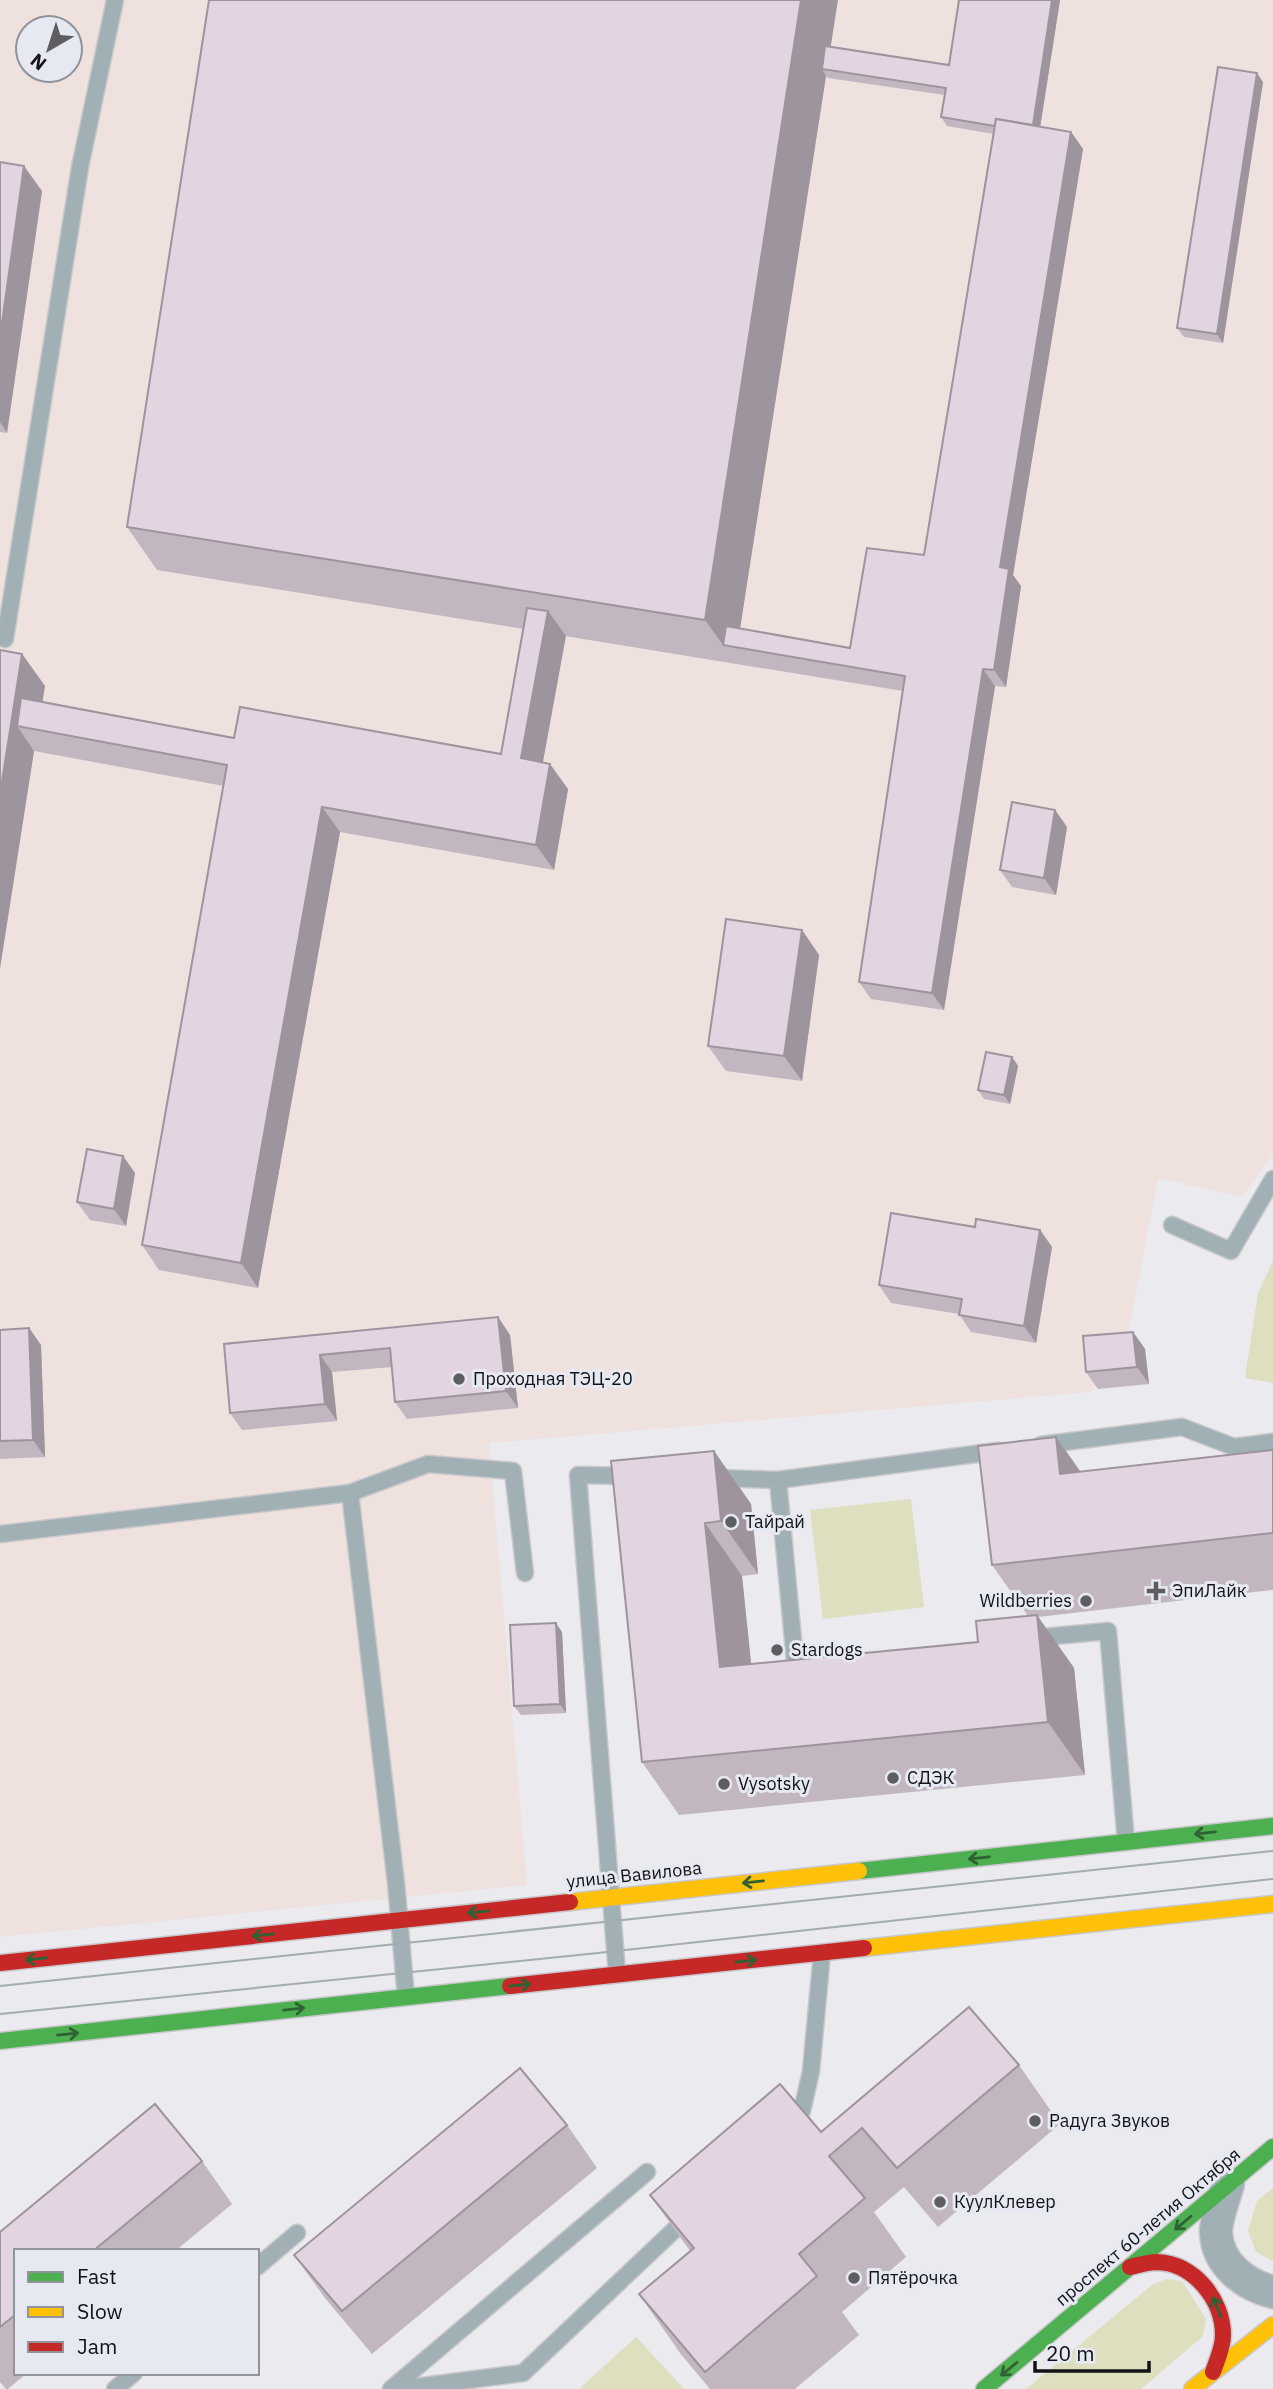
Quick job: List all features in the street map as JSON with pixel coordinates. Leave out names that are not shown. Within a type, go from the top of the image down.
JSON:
[{"type":"main road","name":"улица Вавилова","points":[[0,1963],[1273,1826]]},
{"type":"main road","points":[[0,2041],[1273,1904]]},
{"type":"main road","name":"проспект 60-летия Октября","points":[[984,2389],[1273,2147]]},
{"type":"main road","points":[[1130,2267],[1159,2262],[1179,2267],[1201,2281],[1216,2299],[1223,2323],[1223,2338],[1213,2372]]},
{"type":"main road","points":[[1192,2389],[1273,2325]]},
{"type":"street","points":[[1228,2184],[1216,2233],[1223,2257],[1239,2277],[1257,2288],[1273,2292]]},
{"type":"lane","points":[[5,639],[80,167],[115,0]]},
{"type":"lane","points":[[1172,1225],[1231,1251],[1273,1179]]},
{"type":"lane","points":[[698,1478],[778,1480],[1182,1427],[1234,1447],[1273,1442]]},
{"type":"lane","points":[[0,1534],[349,1493],[428,1465],[513,1471],[525,1573]]},
{"type":"lane","points":[[617,1975],[578,1475],[645,1477]]},
{"type":"lane","points":[[778,1480],[795,1661],[822,1658]]},
{"type":"lane","points":[[349,1493],[406,1997]]},
{"type":"lane","points":[[1017,1640],[1108,1631],[1126,1842]]},
{"type":"lane","points":[[771,2139],[802,2110],[811,2071],[822,1953]]},
{"type":"lane","points":[[391,2389],[647,2172]]},
{"type":"lane","points":[[400,2389],[523,2373],[699,2206]]},
{"type":"lane","points":[[259,2265],[297,2233]]},
{"type":"lane","points":[[115,2389],[132,2375]]},
{"type":"shaded area","points":[[0,0],[1273,0],[1273,1155],[1242,1197],[1158,1178],[1126,1346],[1091,1392],[489,1443],[527,1885],[0,1937]]},
{"type":"green space","points":[[1273,1261],[1273,1383],[1245,1378],[1258,1293]]},
{"type":"green space","points":[[911,1499],[924,1607],[823,1619],[810,1510]]},
{"type":"green space","points":[[1273,2188],[1273,2261],[1256,2252],[1248,2231],[1257,2201]]},
{"type":"green space","points":[[1166,2279],[1182,2281],[1206,2319],[1203,2336],[1141,2389],[1026,2389],[1152,2285]]},
{"type":"green space","points":[[636,2337],[684,2389],[579,2389]]},
{"type":"building","points":[[209,0],[801,0],[705,620],[127,527]]},
{"type":"building","points":[[959,0],[1052,0],[1033,125],[996,119],[995,126],[941,117],[946,88],[822,69],[825,46],[949,65]]},
{"type":"building","points":[[1218,67],[1257,73],[1217,334],[1177,328]]},
{"type":"building","points":[[996,119],[1071,132],[1000,567],[1009,569],[994,670],[983,669],[932,993],[859,982],[905,676],[723,645],[726,626],[850,648],[867,548],[924,555]]},
{"type":"building","points":[[0,162],[24,166],[0,337]]},
{"type":"building","points":[[527,608],[548,611],[521,758],[550,764],[536,845],[322,807],[241,1263],[142,1245],[227,765],[17,726],[21,698],[234,738],[240,707],[501,754]]},
{"type":"building","points":[[0,650],[22,654],[0,794]]},
{"type":"building","points":[[1012,802],[1055,810],[1044,878],[1000,870]]},
{"type":"building","points":[[726,919],[802,930],[784,1056],[708,1046]]},
{"type":"building","points":[[986,1052],[1012,1057],[1004,1095],[978,1090]]},
{"type":"building","points":[[87,1149],[123,1156],[114,1209],[77,1202]]},
{"type":"building","points":[[891,1213],[975,1227],[976,1219],[1040,1230],[1024,1326],[959,1315],[962,1299],[879,1285]]},
{"type":"building","name":"Проходная ТЭЦ-20","points":[[498,1317],[506,1391],[395,1402],[390,1348],[320,1355],[325,1404],[230,1413],[224,1344]]},
{"type":"building","points":[[29,1328],[33,1440],[0,1441],[0,1330]]},
{"type":"building","points":[[1133,1332],[1137,1367],[1086,1372],[1083,1336]]},
{"type":"building","points":[[1056,1437],[1060,1474],[1273,1450],[1273,1533],[992,1565],[978,1446]]},
{"type":"building","points":[[714,1451],[721,1521],[705,1523],[720,1667],[978,1642],[976,1621],[1037,1615],[1048,1722],[642,1762],[611,1461]]},
{"type":"building","points":[[556,1623],[560,1704],[514,1706],[510,1625]]},
{"type":"building","points":[[969,2007],[1019,2065],[897,2168],[862,2128],[829,2156],[865,2198],[799,2254],[817,2276],[705,2372],[639,2294],[694,2248],[650,2195],[780,2084],[821,2132]]},
{"type":"building","points":[[520,2068],[567,2125],[342,2311],[294,2255]]},
{"type":"building","points":[[155,2104],[202,2161],[95,2249],[14,2249],[14,2316],[0,2327],[0,2232]]},
{"type":"tram line","points":[[0,1986],[1273,1851]]},
{"type":"tram line","points":[[0,2014],[598,1953],[1273,1879]]},
{"type":"traffic: fast","points":[[859,1871],[1273,1826]]},
{"type":"traffic: fast","points":[[0,2041],[510,1986]]},
{"type":"traffic: fast","points":[[984,2389],[1273,2147]]},
{"type":"traffic: slow","points":[[570,1902],[859,1871]]},
{"type":"traffic: slow","points":[[864,1948],[1273,1904]]},
{"type":"traffic: slow","points":[[1192,2389],[1273,2325]]},
{"type":"traffic: jam","points":[[0,1963],[570,1902]]},
{"type":"traffic: jam","points":[[510,1986],[864,1948]]},
{"type":"traffic: jam","points":[[1130,2267],[1154,2262],[1170,2264],[1194,2276],[1204,2286],[1212,2297],[1222,2322],[1222,2345],[1213,2372]]},
{"type":"place","name":"Проходная ТЭЦ-20","points":[[459,1379]]},
{"type":"place","name":"Тайрай","points":[[731,1522]]},
{"type":"place","name":"ЭпиЛайк","points":[[1156,1591]]},
{"type":"place","name":"Wildberries","points":[[1086,1601]]},
{"type":"place","name":"Stardogs","points":[[777,1650]]},
{"type":"place","name":"СДЭК","points":[[893,1778]]},
{"type":"place","name":"Vysotsky","points":[[724,1784]]},
{"type":"place","name":"Радуга Звуков","points":[[1035,2121]]},
{"type":"place","name":"КуулКлевер","points":[[940,2202]]},
{"type":"place","name":"Пятёрочка","points":[[854,2278]]}]
